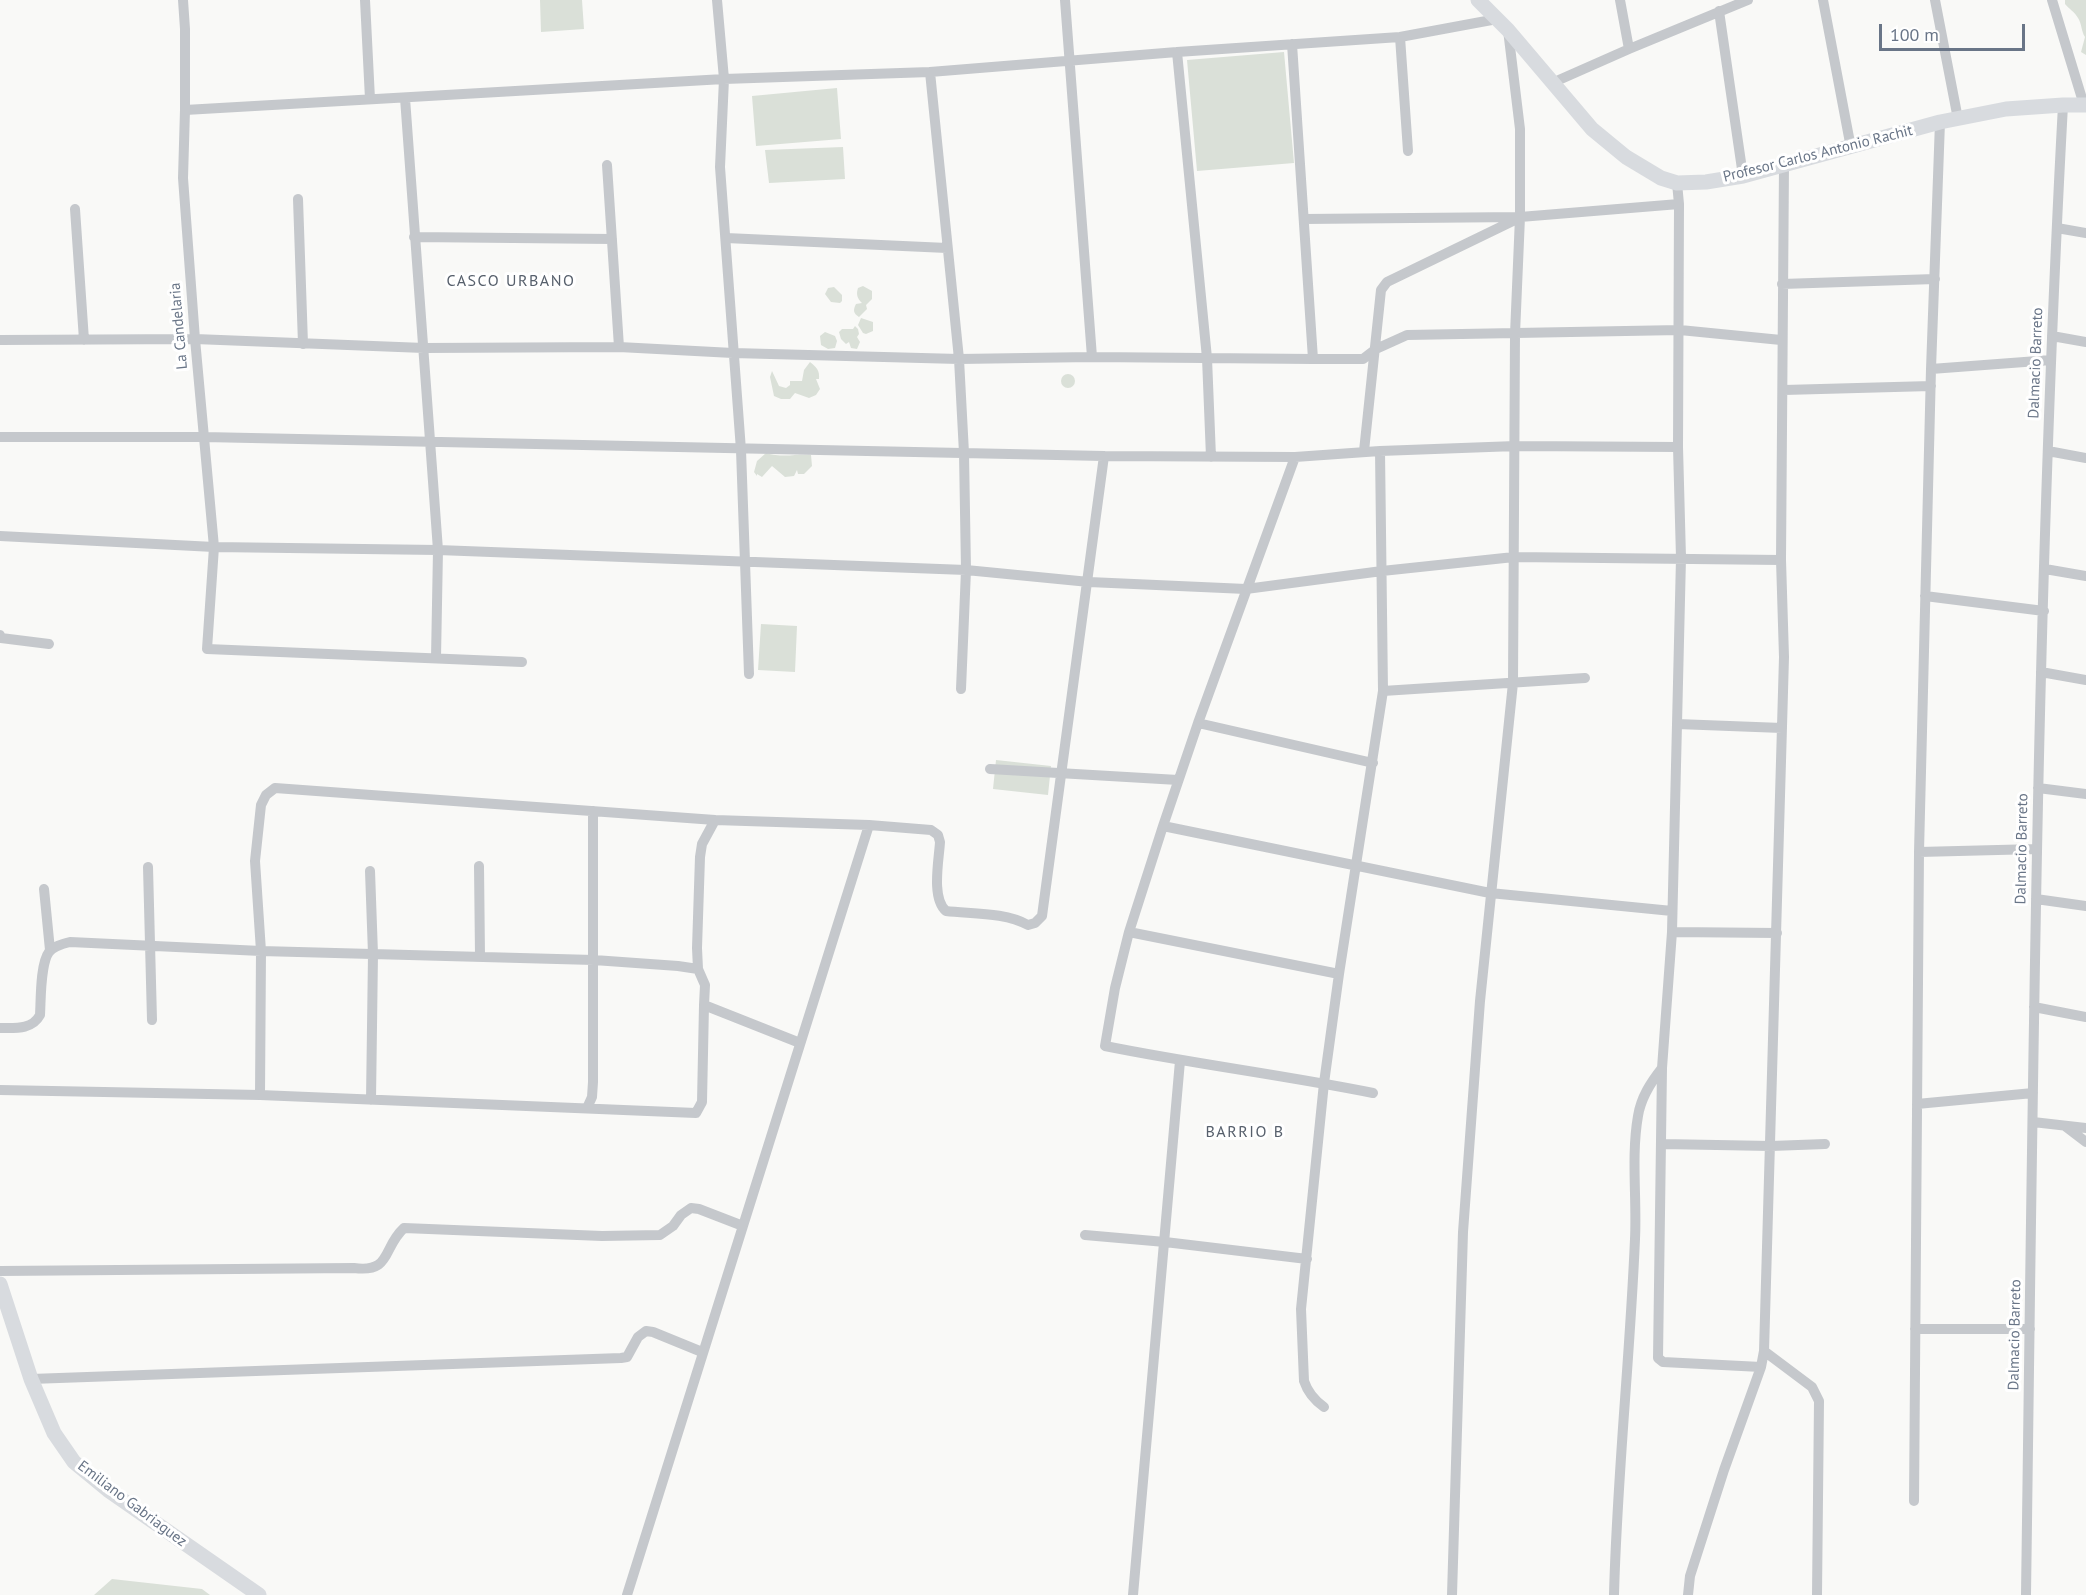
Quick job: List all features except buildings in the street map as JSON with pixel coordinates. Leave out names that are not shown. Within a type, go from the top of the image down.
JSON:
[{"type":"main road","name":"Profesor Carlos Antonio Rachit","points":[[1478,0],[1503,25],[1592,129],[1626,157],[1661,178],[1677,183],[1706,182],[1743,176],[1940,122],[2006,109],[2085,105]]},
{"type":"main road","name":"Emiliano Gabriaguez","points":[[0,1284],[31,1379],[54,1433],[74,1462],[108,1490],[259,1595]]},
{"type":"street","name":"La Candelaria","points":[[183,0],[185,28],[183,178],[214,547],[207,649],[436,658]]},
{"type":"street","points":[[365,0],[370,99]]},
{"type":"street","points":[[717,0],[724,79],[720,167],[741,450],[749,674]]},
{"type":"street","points":[[1065,0],[1092,357]]},
{"type":"street","points":[[1620,0],[1629,49]]},
{"type":"street","points":[[1552,83],[1748,0]]},
{"type":"street","points":[[1823,0],[1851,148]]},
{"type":"street","points":[[1935,0],[1958,119]]},
{"type":"street","points":[[2052,0],[2085,105]]},
{"type":"street","points":[[1719,11],[1743,176]]},
{"type":"street","points":[[185,110],[724,79],[930,72],[1400,37],[1503,25],[1520,129],[1520,217],[1515,334],[1513,682],[1490,893],[1462,1232],[1452,1595]]},
{"type":"street","points":[[1400,37],[1408,151]]},
{"type":"street","points":[[1292,44],[1313,360]]},
{"type":"street","points":[[1177,52],[1207,358],[1211,457]]},
{"type":"street","points":[[930,72],[959,359],[964,453],[966,570],[961,689]]},
{"type":"street","points":[[405,98],[438,550],[436,658],[522,662]]},
{"type":"street","name":"Dalmacio Barreto","points":[[2026,1595],[2038,788],[2051,360],[2063,105]]},
{"type":"street","points":[[1914,1501],[1919,852],[1931,369],[1940,122]]},
{"type":"street","points":[[607,165],[619,347]]},
{"type":"street","points":[[1688,1595],[1690,1576],[1724,1470],[1761,1367],[1764,1351],[1784,657],[1781,560],[1784,390],[1781,340],[1784,165]]},
{"type":"street","points":[[1677,183],[1680,330],[1678,447],[1681,558],[1672,932],[1662,1068],[1658,1358],[1663,1362],[1761,1367]]},
{"type":"street","points":[[298,199],[303,344]]},
{"type":"street","points":[[1304,219],[1520,217],[1679,204]]},
{"type":"street","points":[[75,209],[84,340]]},
{"type":"street","points":[[1364,452],[1376,349],[1380,290],[1387,282],[1520,217]]},
{"type":"street","points":[[2056,228],[2086,233]]},
{"type":"street","points":[[414,237],[612,239]]},
{"type":"street","points":[[726,238],[947,248]]},
{"type":"street","points":[[1782,284],[1935,279]]},
{"type":"street","points":[[0,340],[195,339],[424,348],[619,347],[733,353],[959,359],[1092,357],[1313,360],[1363,359],[1376,349],[1407,335],[1680,330],[1781,340]]},
{"type":"street","points":[[2052,336],[2086,342]]},
{"type":"street","points":[[1931,369],[2051,360]]},
{"type":"street","points":[[1784,390],[1931,386]]},
{"type":"street","points":[[0,437],[204,437],[741,450],[1211,457],[1295,457],[1516,446],[1678,447]]},
{"type":"street","points":[[1324,1407],[1307,1391],[1302,1369],[1301,1309],[1324,1083],[1383,691],[1380,451]]},
{"type":"street","points":[[2048,451],[2086,458]]},
{"type":"street","points":[[260,1095],[261,951],[255,861],[261,805],[266,795],[274,788],[715,820],[869,825],[931,830],[938,835],[940,842],[937,897],[941,906],[946,910],[1020,921],[1028,926],[1035,923],[1042,916],[1089,582],[1104,456]]},
{"type":"street","points":[[1295,457],[1197,723],[1163,826],[1129,932],[1114,988],[1105,1046],[1180,1061],[1324,1083],[1373,1093]]},
{"type":"street","points":[[0,536],[214,547],[438,550],[966,570],[1089,582],[1246,590],[1382,571],[1514,557],[1781,560]]},
{"type":"street","points":[[2044,569],[2086,576]]},
{"type":"street","points":[[1926,596],[2044,611]]},
{"type":"street","points":[[0,635],[1,638],[49,644]]},
{"type":"street","points":[[2041,672],[2086,680]]},
{"type":"street","points":[[1383,691],[1585,678]]},
{"type":"street","points":[[1197,723],[1373,763]]},
{"type":"street","points":[[1677,724],[1782,728]]},
{"type":"street","points":[[990,769],[1178,780]]},
{"type":"street","points":[[2038,788],[2086,794]]},
{"type":"street","points":[[587,1108],[592,1097],[593,1082],[593,811]]},
{"type":"street","points":[[0,1090],[260,1095],[696,1113],[702,1102],[705,985],[698,969],[697,948],[700,857],[702,844],[715,820]]},
{"type":"street","points":[[627,1595],[869,825]]},
{"type":"street","points":[[1163,826],[1490,893],[1672,911]]},
{"type":"street","points":[[1919,852],[2037,849]]},
{"type":"street","points":[[479,866],[480,956]]},
{"type":"street","points":[[148,867],[152,1020]]},
{"type":"street","points":[[370,871],[373,954],[371,1100]]},
{"type":"street","points":[[0,1028],[21,1028],[32,1025],[40,1015],[45,959],[50,950],[44,889]]},
{"type":"street","points":[[2036,899],[2086,906]]},
{"type":"street","points":[[1129,932],[1339,974]]},
{"type":"street","points":[[1672,932],[1777,933]]},
{"type":"street","points":[[50,950],[70,942],[261,951],[594,960],[698,969]]},
{"type":"street","points":[[704,1005],[800,1043]]},
{"type":"street","points":[[2034,1006],[2086,1017]]},
{"type":"street","points":[[1132,1595],[1180,1061]]},
{"type":"street","points":[[1614,1595],[1617,1506],[1635,1239],[1638,1115],[1644,1095],[1662,1068]]},
{"type":"street","points":[[1917,1104],[2033,1093]]},
{"type":"street","points":[[2033,1122],[2086,1128]]},
{"type":"street","points":[[2065,1126],[2086,1142]]},
{"type":"street","points":[[1662,1144],[1771,1146],[1825,1144]]},
{"type":"street","points":[[0,1271],[366,1269],[374,1268],[382,1263],[395,1236],[404,1228],[602,1236],[660,1235],[691,1208],[743,1226]]},
{"type":"street","points":[[1084,1235],[1307,1259]]},
{"type":"street","points":[[1915,1329],[2030,1329]]},
{"type":"street","points":[[31,1379],[621,1358],[627,1357],[638,1338],[646,1331],[702,1352]]},
{"type":"street","points":[[1764,1351],[1812,1387],[1819,1401],[1817,1595]]},
{"type":"shaded area","points":[[540,0],[582,0],[584,29],[541,32]]},
{"type":"shaded area","points":[[2065,0],[2086,0],[2086,55],[2081,52],[2085,37],[2080,23],[2065,4]]},
{"type":"shaded area","points":[[1284,52],[1294,163],[1197,171],[1187,60]]},
{"type":"shaded area","points":[[837,88],[841,139],[756,146],[752,96]]},
{"type":"shaded area","points":[[843,147],[845,179],[769,183],[765,150]]},
{"type":"shaded area","points":[[863,286],[872,291],[872,299],[866,305],[867,309],[859,317],[854,310],[856,304],[862,303],[857,292],[858,288]]},
{"type":"shaded area","points":[[834,287],[842,295],[840,303],[831,302],[825,294],[828,288]]},
{"type":"shaded area","points":[[861,318],[873,322],[873,331],[863,333],[858,325]]},
{"type":"shaded area","points":[[855,326],[858,329],[857,337],[860,342],[857,349],[851,348],[849,342],[846,344],[839,332],[842,329],[853,329]]},
{"type":"shaded area","points":[[825,332],[835,336],[837,341],[835,348],[828,349],[821,345],[820,336]]},
{"type":"shaded area","points":[[810,362],[819,373],[819,379],[816,379],[820,389],[816,395],[809,398],[795,393],[790,399],[774,396],[770,377],[772,371],[779,386],[786,388],[790,385],[790,381],[802,381],[804,370]]},
{"type":"shaded area","points":[[1068,374],[1073,376],[1075,381],[1073,386],[1068,388],[1063,386],[1061,381],[1063,376]]},
{"type":"shaded area","points":[[766,453],[783,456],[811,455],[812,466],[804,474],[798,474],[797,470],[794,476],[785,477],[772,466],[762,477],[757,474],[757,476],[754,472],[757,461]]},
{"type":"shaded area","points":[[761,624],[797,626],[795,672],[758,670]]},
{"type":"shaded area","points":[[996,760],[1051,766],[1048,795],[993,789]]},
{"type":"shaded area","points":[[112,1579],[202,1589],[210,1595],[94,1595]]},
{"type":"district","name":"CASCO URBANO","points":[[511,281]]},
{"type":"district","name":"BARRIO B","points":[[1245,1132]]}]
